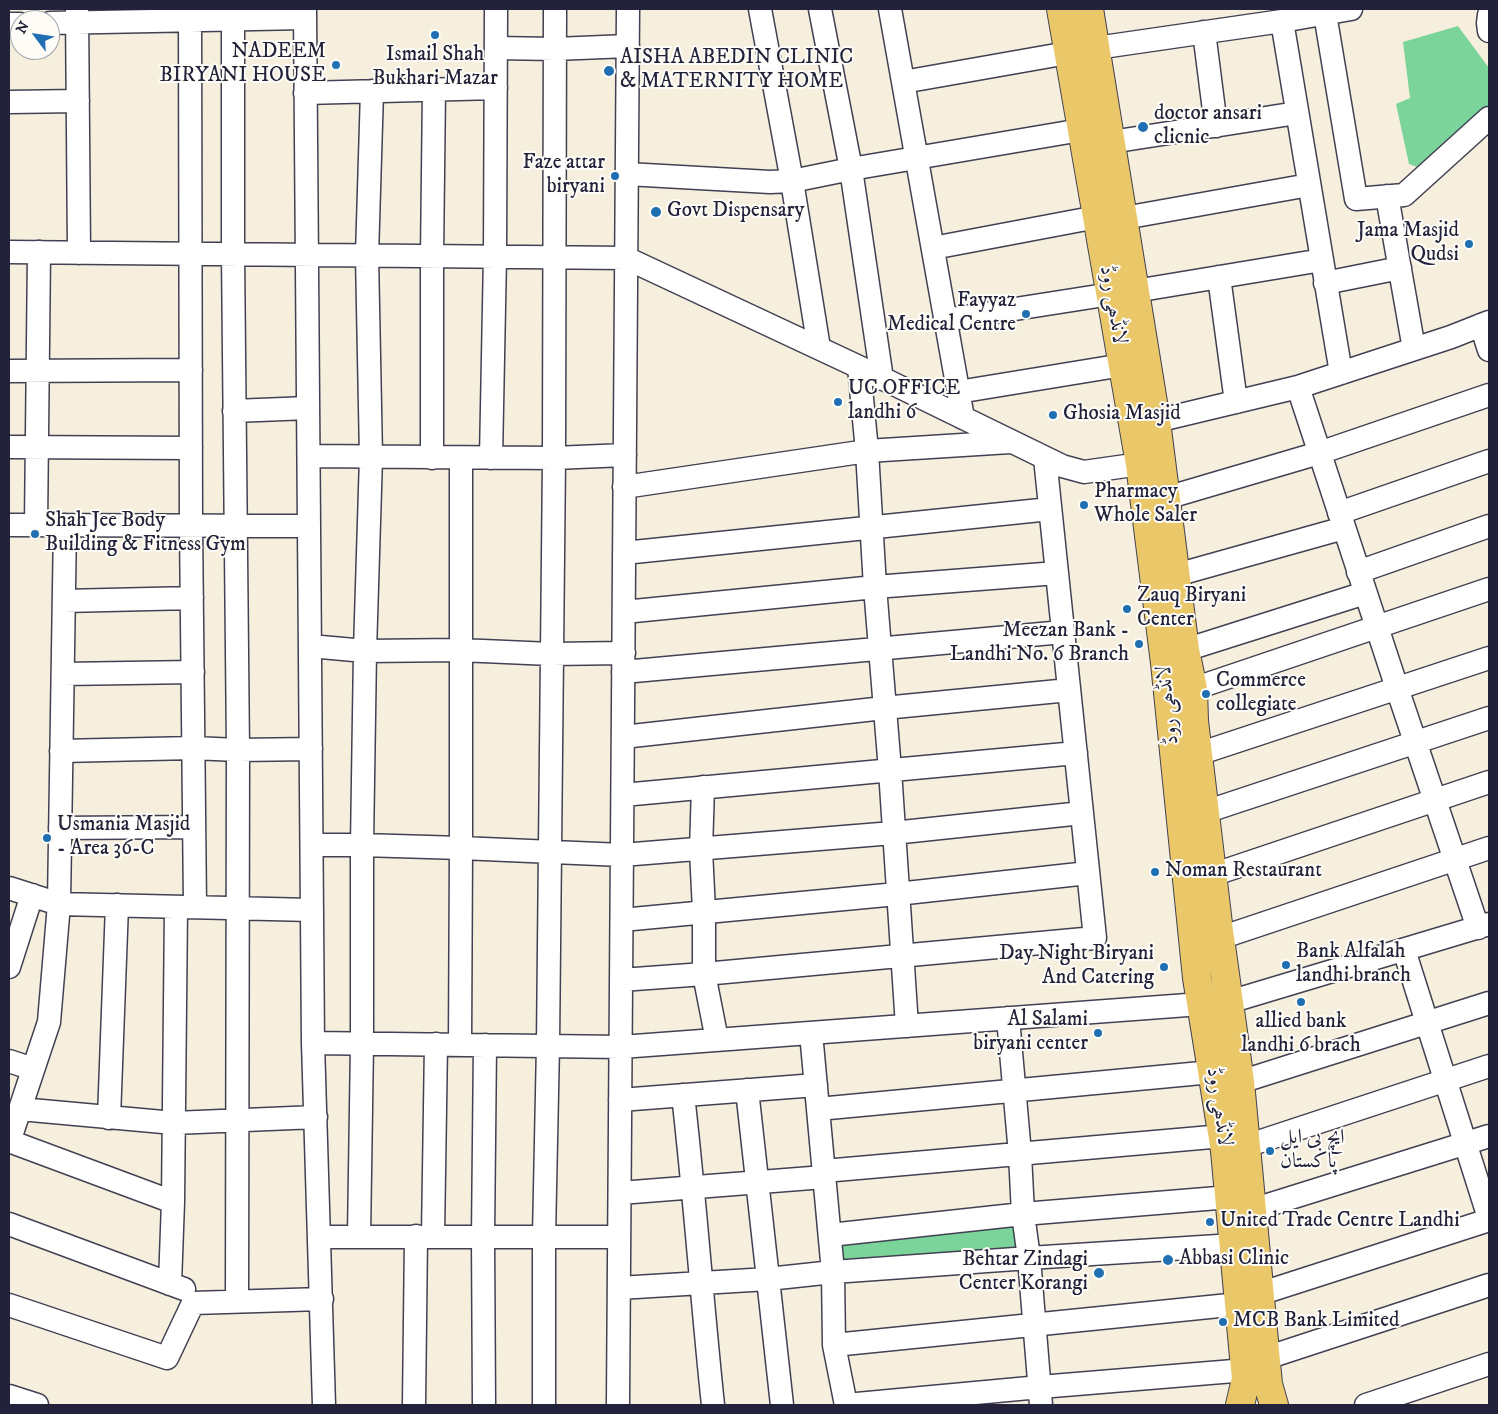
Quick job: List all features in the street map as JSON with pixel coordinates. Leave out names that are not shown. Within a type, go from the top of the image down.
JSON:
[{"type":"main road","name":"لانڈھی روڈ","points":[[1061,9],[1097,216],[1123,292],[1156,421],[1185,650],[1193,688],[1198,754],[1212,874],[1240,1082],[1234,1141]]},
{"type":"main road","name":"لانڈھی روڈ","points":[[1089,9],[1124,218],[1123,365],[1140,464],[1165,663],[1201,1002],[1212,1072],[1234,1141],[1256,1364],[1268,1384],[1274,1405]]},
{"type":"main road","points":[[1225,974],[1201,1002],[1230,1010]]},
{"type":"main road","name":"لانڈھی روڈ","points":[[1241,1204],[1234,1245],[1249,1299]]},
{"type":"main road","name":"لانڈھی روڈ","points":[[1240,1405],[1246,1379],[1256,1364]]},
{"type":"street","points":[[491,458],[495,256],[496,9]]},
{"type":"street","points":[[544,1405],[544,1237],[548,1045],[554,458],[555,9]]},
{"type":"street","points":[[618,1405],[629,9]]},
{"type":"street","points":[[760,9],[792,181],[819,348]]},
{"type":"street","points":[[820,9],[851,169],[882,379]]},
{"type":"street","points":[[890,9],[963,418]]},
{"type":"street","points":[[903,82],[1096,48],[1352,9]]},
{"type":"street","points":[[1478,9],[1489,14],[1489,31]]},
{"type":"street","points":[[60,20],[77,16],[305,13],[313,1043],[324,1405]]},
{"type":"street","points":[[170,1284],[174,1123],[185,907],[194,827],[191,526],[192,254],[190,14]]},
{"type":"street","points":[[234,14],[233,254],[238,750],[237,1301]]},
{"type":"street","points":[[1325,14],[1356,199],[1404,195],[1489,118]]},
{"type":"street","points":[[77,16],[78,252]]},
{"type":"street","points":[[1282,21],[1341,373]]},
{"type":"street","points":[[1204,32],[1216,126]]},
{"type":"street","points":[[496,48],[555,49],[628,46]]},
{"type":"street","points":[[306,93],[496,88]]},
{"type":"street","points":[[432,458],[434,90]]},
{"type":"street","points":[[359,1236],[362,1044],[362,845],[371,457],[367,256],[372,91]]},
{"type":"street","points":[[9,102],[78,101]]},
{"type":"street","points":[[1111,142],[1297,113]]},
{"type":"street","points":[[627,174],[770,182],[792,181],[851,169],[1081,130]]},
{"type":"street","points":[[1124,218],[1309,185]]},
{"type":"street","points":[[1388,196],[1414,349]]},
{"type":"street","points":[[933,248],[1097,216]]},
{"type":"street","points":[[9,252],[626,258],[859,367],[1062,466],[1084,472],[1140,464]]},
{"type":"street","points":[[36,525],[40,252]]},
{"type":"street","points":[[945,320],[1322,260]]},
{"type":"street","points":[[1325,283],[1400,268]]},
{"type":"street","points":[[1218,277],[1236,402]]},
{"type":"street","points":[[1156,421],[1298,387],[1485,324],[1489,350]]},
{"type":"street","points":[[958,392],[1123,365]]},
{"type":"street","points":[[859,367],[873,528],[875,587],[890,770],[907,1026]]},
{"type":"street","points":[[9,371],[191,370]]},
{"type":"street","points":[[1230,1010],[1404,950],[1484,926],[1455,859],[1298,387]]},
{"type":"street","points":[[1166,498],[1319,453],[1489,395]]},
{"type":"street","points":[[234,411],[308,408]]},
{"type":"street","points":[[624,487],[867,451],[1013,442]]},
{"type":"street","points":[[9,447],[191,448]]},
{"type":"street","points":[[308,456],[461,459],[625,455]]},
{"type":"street","points":[[621,980],[1095,938],[1045,458]]},
{"type":"street","points":[[460,1045],[461,459]]},
{"type":"street","points":[[1176,575],[1341,520],[1489,461]]},
{"type":"street","points":[[624,553],[1050,509]]},
{"type":"street","points":[[9,525],[309,526]]},
{"type":"street","points":[[66,526],[59,904],[49,1022],[9,1141],[173,1202]]},
{"type":"street","points":[[1358,572],[1489,526]]},
{"type":"street","points":[[624,612],[875,587],[1057,573]]},
{"type":"street","points":[[1193,688],[1489,589]]},
{"type":"street","points":[[1185,650],[1365,593]]},
{"type":"street","points":[[64,601],[192,598]]},
{"type":"street","points":[[310,646],[365,651],[460,650],[551,654],[623,663],[881,648],[1063,632]]},
{"type":"street","points":[[1198,754],[1489,658]]},
{"type":"street","points":[[63,674],[192,672]]},
{"type":"street","points":[[623,738],[884,708],[1069,690]]},
{"type":"street","points":[[1205,812],[1489,718]]},
{"type":"street","points":[[62,751],[193,748],[238,750],[311,749]]},
{"type":"street","points":[[622,795],[1076,753]]},
{"type":"street","points":[[1212,874],[1489,782]]},
{"type":"street","points":[[703,787],[701,850],[704,911],[704,974],[717,1040]]},
{"type":"street","points":[[312,845],[461,848],[622,855],[893,833],[1082,813]]},
{"type":"street","points":[[60,828],[194,827]]},
{"type":"street","points":[[1220,938],[1489,848]]},
{"type":"street","points":[[622,920],[897,894],[1088,873]]},
{"type":"street","points":[[9,888],[59,904],[312,910]]},
{"type":"street","points":[[9,967],[32,896]]},
{"type":"street","points":[[109,1118],[117,905]]},
{"type":"street","points":[[834,1345],[1035,1326],[1249,1299],[1489,1219],[1404,950]]},
{"type":"street","points":[[313,1043],[621,1046],[907,1026],[1201,1002]]},
{"type":"street","points":[[1240,1082],[1489,1003]]},
{"type":"street","points":[[1008,1018],[1020,1154],[1023,1214],[1029,1258],[1040,1396]]},
{"type":"street","points":[[811,1033],[833,1272],[834,1345],[846,1405],[1040,1396],[1256,1364],[1489,1285]]},
{"type":"street","points":[[414,1405],[436,1044]]},
{"type":"street","points":[[484,1405],[485,1045]]},
{"type":"street","points":[[9,1061],[34,1069]]},
{"type":"street","points":[[620,1192],[758,1182],[1020,1154],[1234,1141],[1489,1066]]},
{"type":"street","points":[[818,1109],[1212,1072]]},
{"type":"street","points":[[620,1100],[816,1085]]},
{"type":"street","points":[[746,1090],[782,1405]]},
{"type":"street","points":[[683,1095],[713,1405]]},
{"type":"street","points":[[20,1110],[174,1123],[316,1117]]},
{"type":"street","points":[[830,1236],[1023,1214],[1241,1204],[1466,1144],[1489,1136]]},
{"type":"street","points":[[9,1224],[187,1290],[192,1302],[167,1358],[9,1305]]},
{"type":"street","points":[[320,1237],[619,1237]]},
{"type":"street","points":[[619,1288],[1234,1245]]},
{"type":"street","points":[[192,1302],[322,1299]]},
{"type":"street","points":[[1366,1405],[1489,1364]]},
{"type":"street","points":[[9,1396],[37,1405]]},
{"type":"green space","points":[[1458,26],[1489,68],[1489,108],[1417,167],[1409,164],[1396,104],[1410,98],[1403,42]]},
{"type":"green space","points":[[1023,1214],[1029,1258],[833,1272],[830,1235]]},
{"type":"place","name":"Ismail Shah Bukhari Mazar","points":[[435,35]]},
{"type":"place","name":"NADEEM BIRYANI HOUSE","points":[[336,65]]},
{"type":"place","name":"AISHA ABEDIN CLINIC & MATERNITY HOME","points":[[609,71]]},
{"type":"place","name":"doctor ansari clicnic","points":[[1143,127]]},
{"type":"place","name":"Faze attar biryani","points":[[615,176]]},
{"type":"place","name":"Govt Dispensary","points":[[656,212]]},
{"type":"place","name":"Jama Masjid Qudsi","points":[[1469,244]]},
{"type":"place","name":"Fayyaz Medical Centre","points":[[1026,314]]},
{"type":"place","name":"UC OFFICE landhi 6","points":[[838,402]]},
{"type":"place","name":"Ghosia Masjid","points":[[1053,415]]},
{"type":"place","name":"Pharmacy Whole Saler","points":[[1084,505]]},
{"type":"place","name":"Shah Jee Body Building & Fitness Gym","points":[[35,534]]},
{"type":"place","name":"Zauq Biryani Center","points":[[1127,609]]},
{"type":"place","name":"Meezan Bank - Landhi No. 6 Branch","points":[[1139,644]]},
{"type":"place","name":"Commerce collegiate","points":[[1206,694]]},
{"type":"place","name":"Usmania Masjid - Area 36-C","points":[[47,838]]},
{"type":"place","name":"Noman Restaurant","points":[[1155,872]]},
{"type":"place","name":"Bank Alfalah landhi branch","points":[[1286,965]]},
{"type":"place","name":"Day Night Biryani And Catering","points":[[1164,967]]},
{"type":"place","name":"allied bank landhi 6 brach","points":[[1301,1002]]},
{"type":"place","name":"Al Salami biryani center","points":[[1098,1033]]},
{"type":"place","name":"ایچ بی ایل پاکستان","points":[[1270,1151]]},
{"type":"place","name":"United Trade Centre Landhi","points":[[1210,1222]]},
{"type":"place","name":"Abbasi Clinic","points":[[1168,1260]]},
{"type":"place","name":"Behtar Zindagi Center Korangi","points":[[1099,1273]]},
{"type":"place","name":"MCB Bank Limited","points":[[1223,1322]]}]
